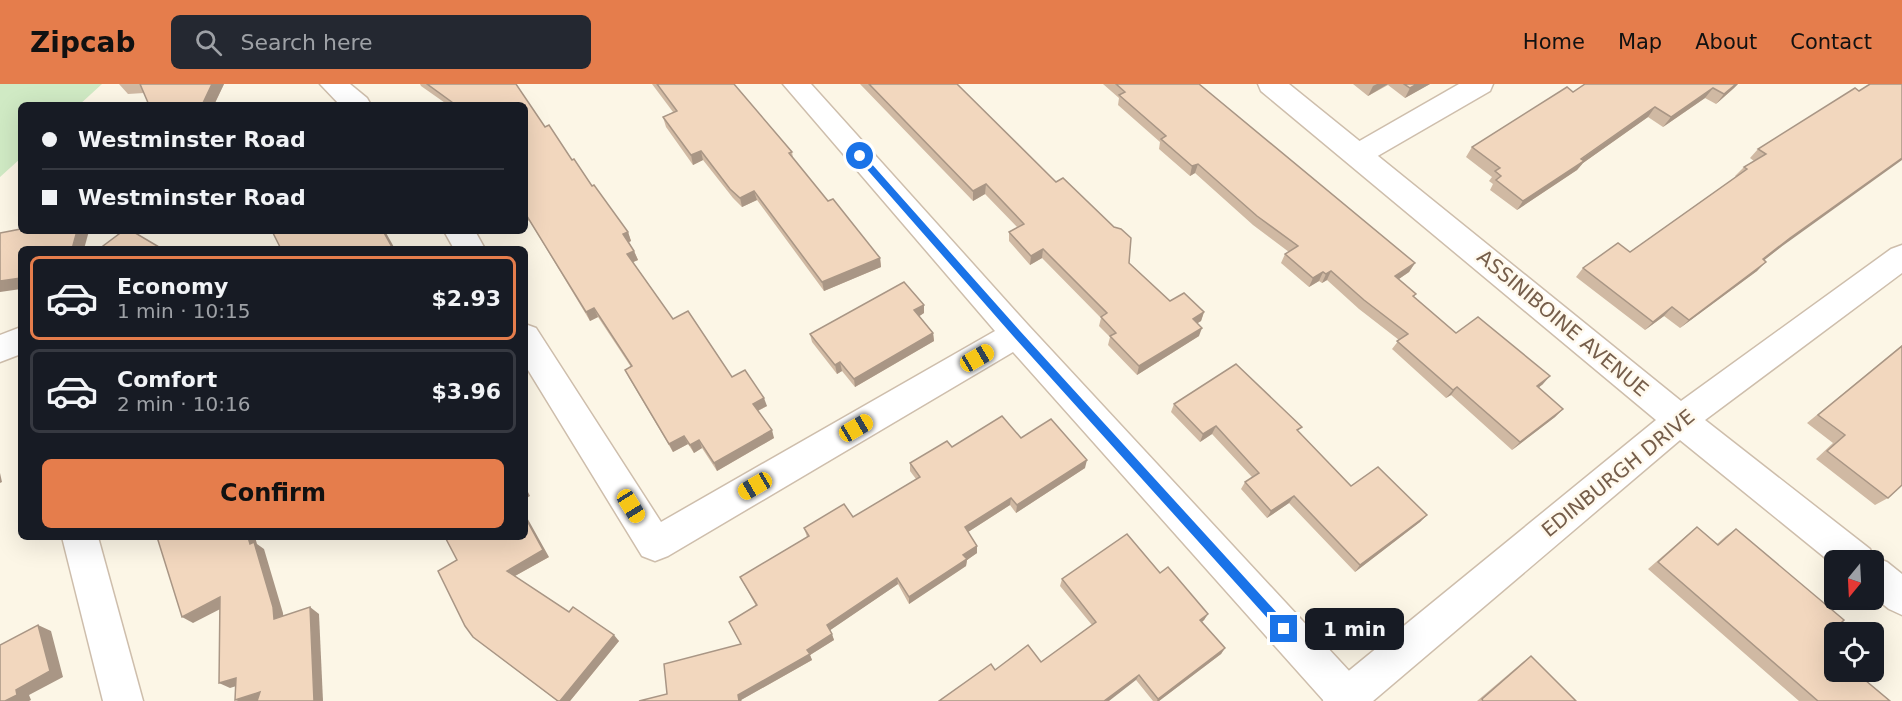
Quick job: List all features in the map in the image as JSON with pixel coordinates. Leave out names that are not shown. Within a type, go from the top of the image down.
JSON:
[{"type":"street","points":[[333,84],[354,102]]},
{"type":"street","points":[[796,84],[1017,334],[1347,700]]},
{"type":"street","name":"ASSINIBOINE AVENUE","points":[[1271,84],[1680,420],[1843,550]]},
{"type":"street","points":[[1359,154],[1480,84]]},
{"type":"street","name":"EDINBURGH DRIVE","points":[[1347,700],[1680,420],[1902,257]]},
{"type":"street","points":[[528,342],[655,544],[1017,334]]},
{"type":"street","points":[[0,349],[18,341]]},
{"type":"street","points":[[81,540],[123,701]]},
{"type":"street","points":[[1884,582],[1902,597]]},
{"type":"green space","points":[[0,84],[102,84],[82,102],[18,102],[18,161],[0,177]]},
{"type":"building","points":[[140,84],[212,84],[203,102],[148,102]]},
{"type":"building","points":[[427,84],[516,84],[545,127],[549,125],[572,160],[574,159],[628,232],[623,234],[634,251],[627,254],[673,319],[688,311],[732,377],[745,370],[764,398],[753,404],[772,430],[714,463],[699,440],[690,445],[684,436],[669,444],[625,370],[632,366],[594,308],[586,312],[528,218],[528,102],[452,102]]},
{"type":"building","points":[[657,84],[734,84],[792,152],[789,153],[828,201],[833,199],[880,258],[822,282],[754,191],[740,198],[730,189],[701,151],[691,155],[663,117],[677,111]]},
{"type":"building","points":[[869,84],[957,84],[1056,182],[1063,178],[1114,227],[1121,229],[1131,238],[1129,263],[1170,301],[1184,293],[1204,312],[1193,319],[1202,328],[1139,366],[1110,336],[1116,333],[1101,317],[1107,313],[1043,249],[1031,256],[1009,232],[1024,224],[986,184],[973,191]]},
{"type":"building","points":[[1116,84],[1199,84],[1415,263],[1395,276],[1416,294],[1413,296],[1456,333],[1478,317],[1550,376],[1537,386],[1563,409],[1520,442],[1457,387],[1453,390],[1397,341],[1408,334],[1331,271],[1326,274],[1323,272],[1313,278],[1285,254],[1298,246],[1257,216],[1198,164],[1192,166],[1161,139],[1166,136],[1119,95],[1125,92]]},
{"type":"building","points":[[1404,84],[1417,84],[1410,88]]},
{"type":"building","points":[[1585,84],[1736,84],[1724,94],[1713,88],[1671,117],[1655,107],[1581,159],[1584,161],[1523,201],[1496,180],[1501,176],[1495,171],[1500,168],[1472,147],[1567,87],[1573,92]]},
{"type":"building","points":[[1870,84],[1902,84],[1902,158],[1790,238],[1763,259],[1766,262],[1689,320],[1672,307],[1653,322],[1583,268],[1618,243],[1630,252],[1747,169],[1744,167],[1766,154],[1758,149],[1855,88],[1859,91]]},
{"type":"building","points":[[18,230],[18,234],[76,234],[73,246],[18,246],[18,278],[0,281],[0,233]]},
{"type":"building","points":[[119,234],[137,234],[157,246],[103,246]]},
{"type":"building","points":[[274,234],[385,234],[391,246],[280,246]]},
{"type":"building","points":[[904,282],[924,305],[914,310],[933,333],[854,379],[840,362],[835,365],[810,334]]},
{"type":"building","points":[[1902,346],[1902,485],[1888,498],[1827,451],[1845,435],[1818,415]]},
{"type":"building","points":[[1236,364],[1302,427],[1297,430],[1351,486],[1378,467],[1427,515],[1360,565],[1294,496],[1271,511],[1245,482],[1259,473],[1216,426],[1203,434],[1174,404]]},
{"type":"building","points":[[1002,416],[1021,438],[1051,419],[1087,460],[1017,505],[1011,498],[965,527],[977,546],[963,555],[967,559],[909,597],[897,578],[827,625],[832,634],[807,650],[810,654],[738,695],[739,701],[639,701],[667,694],[664,664],[741,644],[729,622],[757,605],[740,577],[809,536],[804,528],[844,504],[853,517],[920,477],[910,463],[947,441],[952,447]]},
{"type":"building","points":[[528,522],[543,550],[507,571],[569,612],[573,607],[614,635],[560,701],[473,637],[465,626],[438,571],[457,560],[447,540],[528,540]]},
{"type":"building","points":[[1697,527],[1718,545],[1736,529],[1824,603],[1824,610],[1832,610],[1844,620],[1824,622],[1824,682],[1867,682],[1890,701],[1818,701],[1658,562]]},
{"type":"building","points":[[1127,534],[1160,573],[1168,567],[1208,614],[1200,620],[1225,648],[1158,699],[1139,675],[1104,701],[939,701],[991,664],[995,670],[1028,645],[1041,662],[1096,622],[1062,579]]},
{"type":"building","points":[[158,540],[249,540],[250,544],[254,542],[273,607],[274,619],[310,607],[314,701],[257,701],[260,692],[235,700],[236,678],[219,683],[220,597],[182,617]]},
{"type":"building","points":[[38,625],[50,671],[16,690],[17,695],[0,701],[0,645]]},
{"type":"building","points":[[1531,656],[1576,701],[1483,701],[1482,699]]},
{"type":"route","points":[[860,156],[1017,334],[1284,629]]}]
